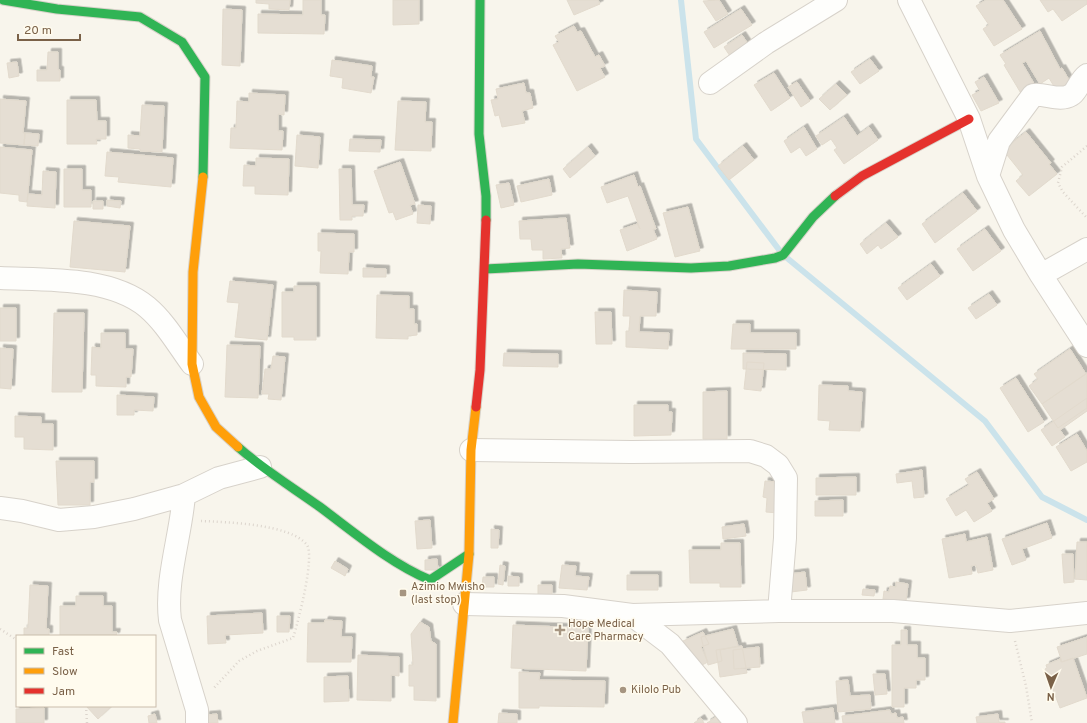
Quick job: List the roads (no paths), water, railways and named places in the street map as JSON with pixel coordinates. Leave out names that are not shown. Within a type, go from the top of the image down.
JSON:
[{"type":"street","points":[[3,0],[57,9],[140,17],[182,42],[205,77],[204,165],[193,272],[192,364],[199,397],[216,427],[260,467],[289,485],[407,570],[430,580],[469,554]]},
{"type":"street","points":[[453,723],[469,554],[470,450],[480,370],[485,269],[486,196],[479,134],[481,45],[480,0]]},
{"type":"street","points":[[710,83],[766,43],[836,0]]},
{"type":"street","points":[[908,0],[969,119],[988,176],[1014,230],[1087,346]]},
{"type":"street","points":[[988,176],[999,141],[1033,95],[1046,94],[1054,97],[1070,96],[1073,94],[1081,80],[1087,75]]},
{"type":"street","points":[[485,269],[578,264],[691,268],[729,266],[775,258],[783,255],[813,217],[836,195],[862,176],[969,119]]},
{"type":"street","points":[[1041,275],[1087,249]]},
{"type":"street","points":[[0,278],[56,278],[101,286],[125,295],[146,306],[157,317],[192,364]]},
{"type":"street","points":[[470,450],[631,452],[750,451],[766,456],[778,465],[786,478],[785,538],[779,611]]},
{"type":"street","points":[[0,508],[22,511],[59,520],[94,517],[134,509],[184,495],[219,478],[260,467]]},
{"type":"street","points":[[184,495],[169,610],[170,620],[197,716]]},
{"type":"street","points":[[464,604],[563,606],[632,615],[779,611],[893,611],[1010,621],[1087,613]]},
{"type":"street","points":[[632,615],[670,644],[736,723]]},
{"type":"waterway","points":[[681,0],[696,139],[780,251]]},
{"type":"waterway","points":[[787,258],[985,421],[1042,497],[1087,520]]},
{"type":"place","name":"Azimio Mwisho (last stop)","points":[[403,593]]},
{"type":"place","name":"Hope Medical Care Pharmacy","points":[[560,630]]},
{"type":"place","name":"Kilolo Pub","points":[[623,690]]}]
